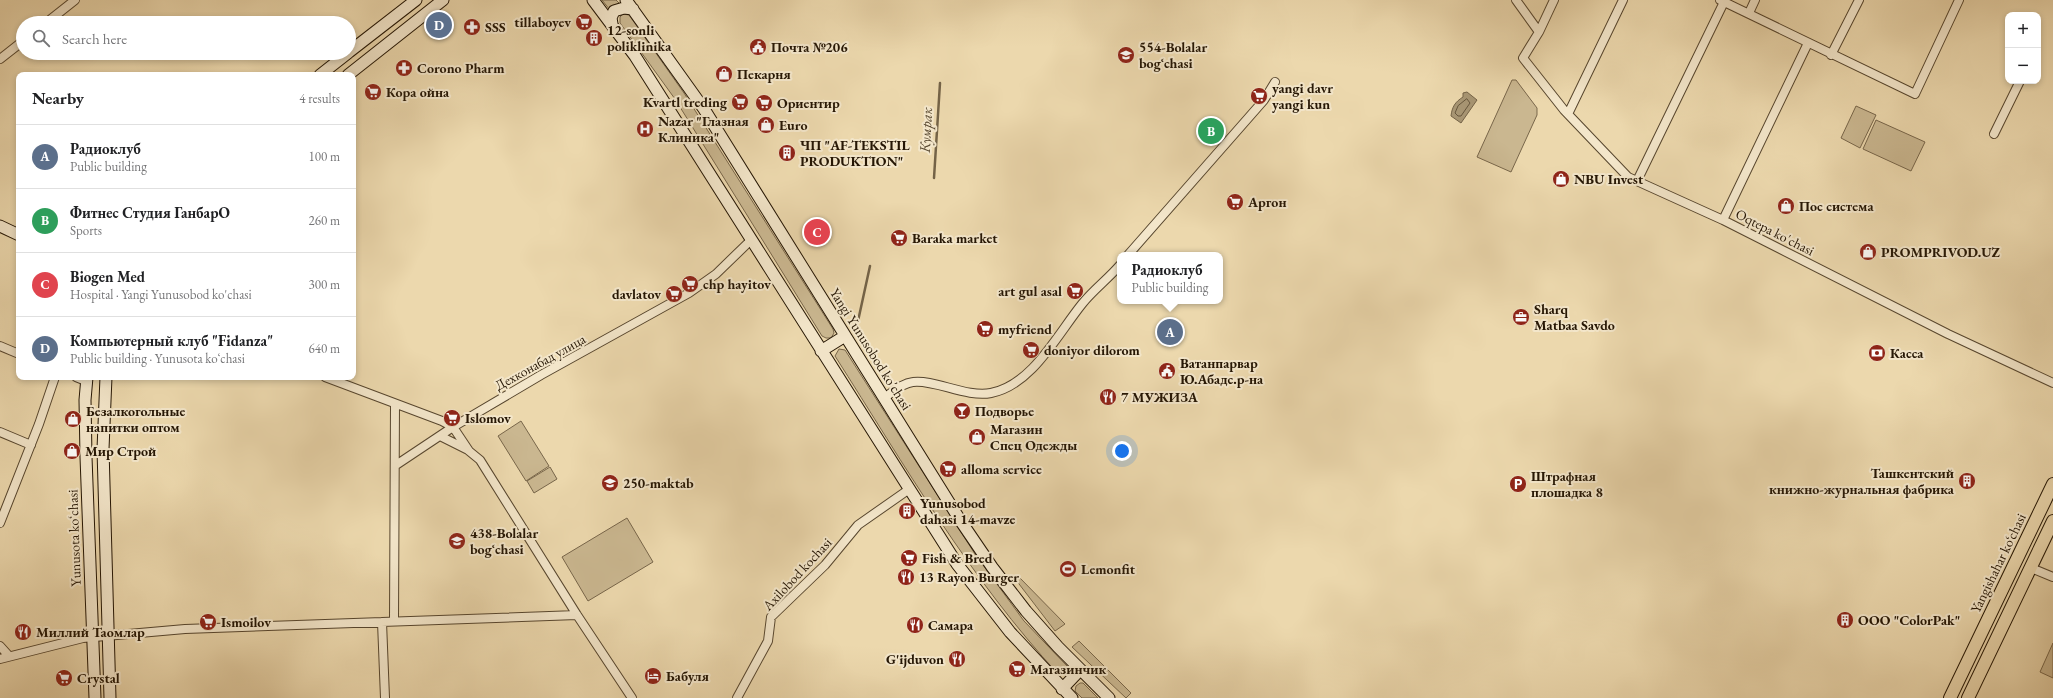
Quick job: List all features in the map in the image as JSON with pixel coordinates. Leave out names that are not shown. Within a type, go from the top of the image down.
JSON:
[{"type":"main road","points":[[356,47],[416,0]]},
{"type":"main road","points":[[352,72],[443,0]]},
{"type":"main road","points":[[593,0],[635,56],[908,490],[950,554],[980,595],[1025,649],[1072,698]]},
{"type":"main road","points":[[612,24],[611,18],[614,11],[624,8],[630,4]]},
{"type":"main road","name":"Yangi Yunusobod ko'chasi","points":[[630,4],[704,109],[960,520],[992,567],[1034,620],[1080,670],[1109,698]]},
{"type":"main road","points":[[324,72],[340,60]]},
{"type":"main road","points":[[0,226],[16,234]]},
{"type":"main road","points":[[821,351],[845,336]]},
{"type":"main road","name":"Yunusota koʻchasi","points":[[83,380],[95,698]]},
{"type":"main road","points":[[106,380],[103,449],[110,698]]},
{"type":"main road","name":"Yangishahar ko‘chasi","points":[[1950,698],[2053,484]]},
{"type":"main road","points":[[1968,698],[2053,522]]},
{"type":"main road","points":[[2016,561],[2031,568]]},
{"type":"main road","points":[[1062,689],[1080,670]]},
{"type":"street","points":[[55,16],[75,0]]},
{"type":"street","points":[[1516,0],[1539,32],[1554,0]]},
{"type":"street","points":[[1568,114],[1623,0]]},
{"type":"street","points":[[1749,13],[1755,0]]},
{"type":"street","points":[[1831,55],[1859,0]]},
{"type":"street","points":[[1637,181],[1722,1],[1749,13],[1831,55],[1915,94],[1959,0]]},
{"type":"street","name":"Oqtepa ko'chasi","points":[[1539,32],[1523,58],[1568,114],[1628,177],[1723,220],[1948,334],[2053,383]]},
{"type":"street","points":[[1723,220],[1808,43]]},
{"type":"street","points":[[0,59],[16,46]]},
{"type":"street","points":[[1131,252],[1264,100],[1275,82]]},
{"type":"street","points":[[1994,134],[2019,84]]},
{"type":"street","name":"Дехконабад улица","points":[[396,465],[453,427],[541,375],[689,293],[725,266],[751,240]]},
{"type":"street","points":[[884,398],[903,385],[914,382],[964,392],[989,394],[1012,385],[1025,377],[1035,366],[1083,302],[1106,281],[1117,268]]},
{"type":"street","points":[[0,346],[16,353]]},
{"type":"street","points":[[1,520],[31,445],[54,380]]},
{"type":"street","points":[[333,380],[442,421],[453,427],[469,451]]},
{"type":"street","points":[[394,621],[396,465],[395,404]]},
{"type":"street","points":[[0,432],[31,445]]},
{"type":"street","points":[[440,436],[469,451],[480,460],[577,615],[632,698]]},
{"type":"street","name":"Axilobod kochasi","points":[[737,698],[768,641],[771,617],[825,565],[858,526],[908,490]]},
{"type":"street","points":[[2031,568],[2053,577]]},
{"type":"street","points":[[0,659],[93,636],[197,628],[577,615]]},
{"type":"street","points":[[382,622],[385,698]]},
{"type":"street","points":[[0,646],[9,656]]},
{"type":"shaded area","points":[[602,0],[616,0],[619,3],[610,10]]},
{"type":"shaded area","points":[[623,14],[629,15],[684,93],[833,329],[834,333],[831,338],[822,336],[675,99],[620,23],[620,17]]},
{"type":"shaded area","points":[[1512,80],[1516,80],[1537,108],[1537,115],[1511,172],[1477,157]]},
{"type":"shaded area","points":[[1856,106],[1876,115],[1860,148],[1841,138]]},
{"type":"shaded area","points":[[1876,120],[1925,142],[1911,171],[1863,149]]},
{"type":"shaded area","points":[[839,349],[845,350],[975,554],[1024,621],[1067,666],[1066,674],[1059,675],[996,600],[967,561],[913,480],[835,356]]},
{"type":"shaded area","points":[[521,421],[549,466],[526,481],[498,436]]},
{"type":"shaded area","points":[[550,467],[557,479],[534,493],[527,481]]},
{"type":"shaded area","points":[[627,518],[653,562],[588,601],[562,557]]},
{"type":"shaded area","points":[[1019,576],[1065,624],[1055,631],[1016,580]]},
{"type":"shaded area","points":[[1079,641],[1131,693],[1126,698],[1072,647]]},
{"type":"shaded area","points":[[2053,643],[2053,678],[2040,672]]},
{"type":"shaded area","points":[[1083,683],[1098,698],[1082,698],[1075,691],[1076,686]]},
{"type":"water","points":[[1467,92],[1477,100],[1461,123],[1451,116],[1451,113],[1456,103],[1463,97],[1463,93]]},
{"type":"waterway","name":"Кумрак","points":[[934,178],[940,83]]},
{"type":"waterway","name":"Кумрак","points":[[858,321],[870,266]]},
{"type":"place","name":"tillaboyev","points":[[584,22]]},
{"type":"place","name":"Компьютерный клуб \"Fidanza\"","points":[[439,25]]},
{"type":"place","name":"SSS","points":[[472,27]]},
{"type":"place","name":"12-sonli poliklinika","points":[[594,38]]},
{"type":"place","name":"Почта №206","points":[[758,47]]},
{"type":"place","name":"554-Bolalar bogʻchasi","points":[[1126,55]]},
{"type":"place","name":"Corono Pharm","points":[[404,68]]},
{"type":"place","name":"Пекарня","points":[[724,74]]},
{"type":"place","name":"Кора ойна","points":[[373,92]]},
{"type":"place","name":"yangi davr yangi kun","points":[[1259,96]]},
{"type":"place","name":"Kvartl treding","points":[[740,102]]},
{"type":"place","name":"Ориентир","points":[[764,103]]},
{"type":"place","name":"Euro","points":[[766,125]]},
{"type":"place","name":"Nazar \"Глазная Клиника\"","points":[[645,129]]},
{"type":"place","name":"Фитнес Студия ГанбарО","points":[[1211,131]]},
{"type":"place","name":"ЧП \"AF-TEKSTIL PRODUKTION\"","points":[[787,153]]},
{"type":"place","name":"NBU Invest","points":[[1561,179]]},
{"type":"place","name":"Аргон","points":[[1235,202]]},
{"type":"place","name":"Пос система","points":[[1786,206]]},
{"type":"place","name":"Biogen Med","points":[[817,232]]},
{"type":"place","name":"Baraka market","points":[[899,238]]},
{"type":"place","name":"PROMPRIVOD.UZ","points":[[1868,252]]},
{"type":"place","name":"chp hayitov","points":[[690,284]]},
{"type":"place","name":"art gul asal","points":[[1075,291]]},
{"type":"place","name":"davlatov","points":[[674,294]]},
{"type":"place","name":"Sharq Matbaa Savdo","points":[[1521,317]]},
{"type":"place","name":"myfriend","points":[[985,329]]},
{"type":"place","name":"Радиоклуб","points":[[1170,332]]},
{"type":"place","name":"doniyor dilorom","points":[[1031,350]]},
{"type":"place","name":"Касса","points":[[1877,353]]},
{"type":"place","name":"Ватанпарвар Ю.Абадс.р-на","points":[[1167,371]]},
{"type":"place","name":"7 МУЖИЗА","points":[[1108,397]]},
{"type":"place","name":"Подворье","points":[[962,411]]},
{"type":"place","name":"Islomov","points":[[452,418]]},
{"type":"place","name":"Безалкогольные напитки оптом","points":[[73,419]]},
{"type":"place","name":"Магазин Спец Одежды","points":[[977,437]]},
{"type":"place","name":"Мир Строй","points":[[72,451]]},
{"type":"place","name":"alloma service","points":[[948,469]]},
{"type":"place","name":"Ташкентский книжно-журнальная фабрика","points":[[1967,481]]},
{"type":"place","name":"250-maktab","points":[[610,483]]},
{"type":"place","name":"Штрафная плошадка 8","points":[[1518,484]]},
{"type":"place","name":"Yunusobod dahasi 14-mavze","points":[[907,511]]},
{"type":"place","name":"438-Bolalar bogʻchasi","points":[[457,541]]},
{"type":"place","name":"Fish & Bred","points":[[909,558]]},
{"type":"place","name":"Lemonfit","points":[[1068,569]]},
{"type":"place","name":"13 Rayon Burger","points":[[906,577]]},
{"type":"place","name":"OOO \"ColorPak\"","points":[[1845,620]]},
{"type":"place","name":"Ismoilov","points":[[208,622]]},
{"type":"place","name":"Самара","points":[[915,625]]},
{"type":"place","name":"Миллий Таомлар","points":[[23,632]]},
{"type":"place","name":"G'ijduvon","points":[[957,659]]},
{"type":"place","name":"Магазинчик","points":[[1017,669]]},
{"type":"place","name":"Бабуля","points":[[653,676]]},
{"type":"place","name":"Crystal","points":[[64,678]]}]
